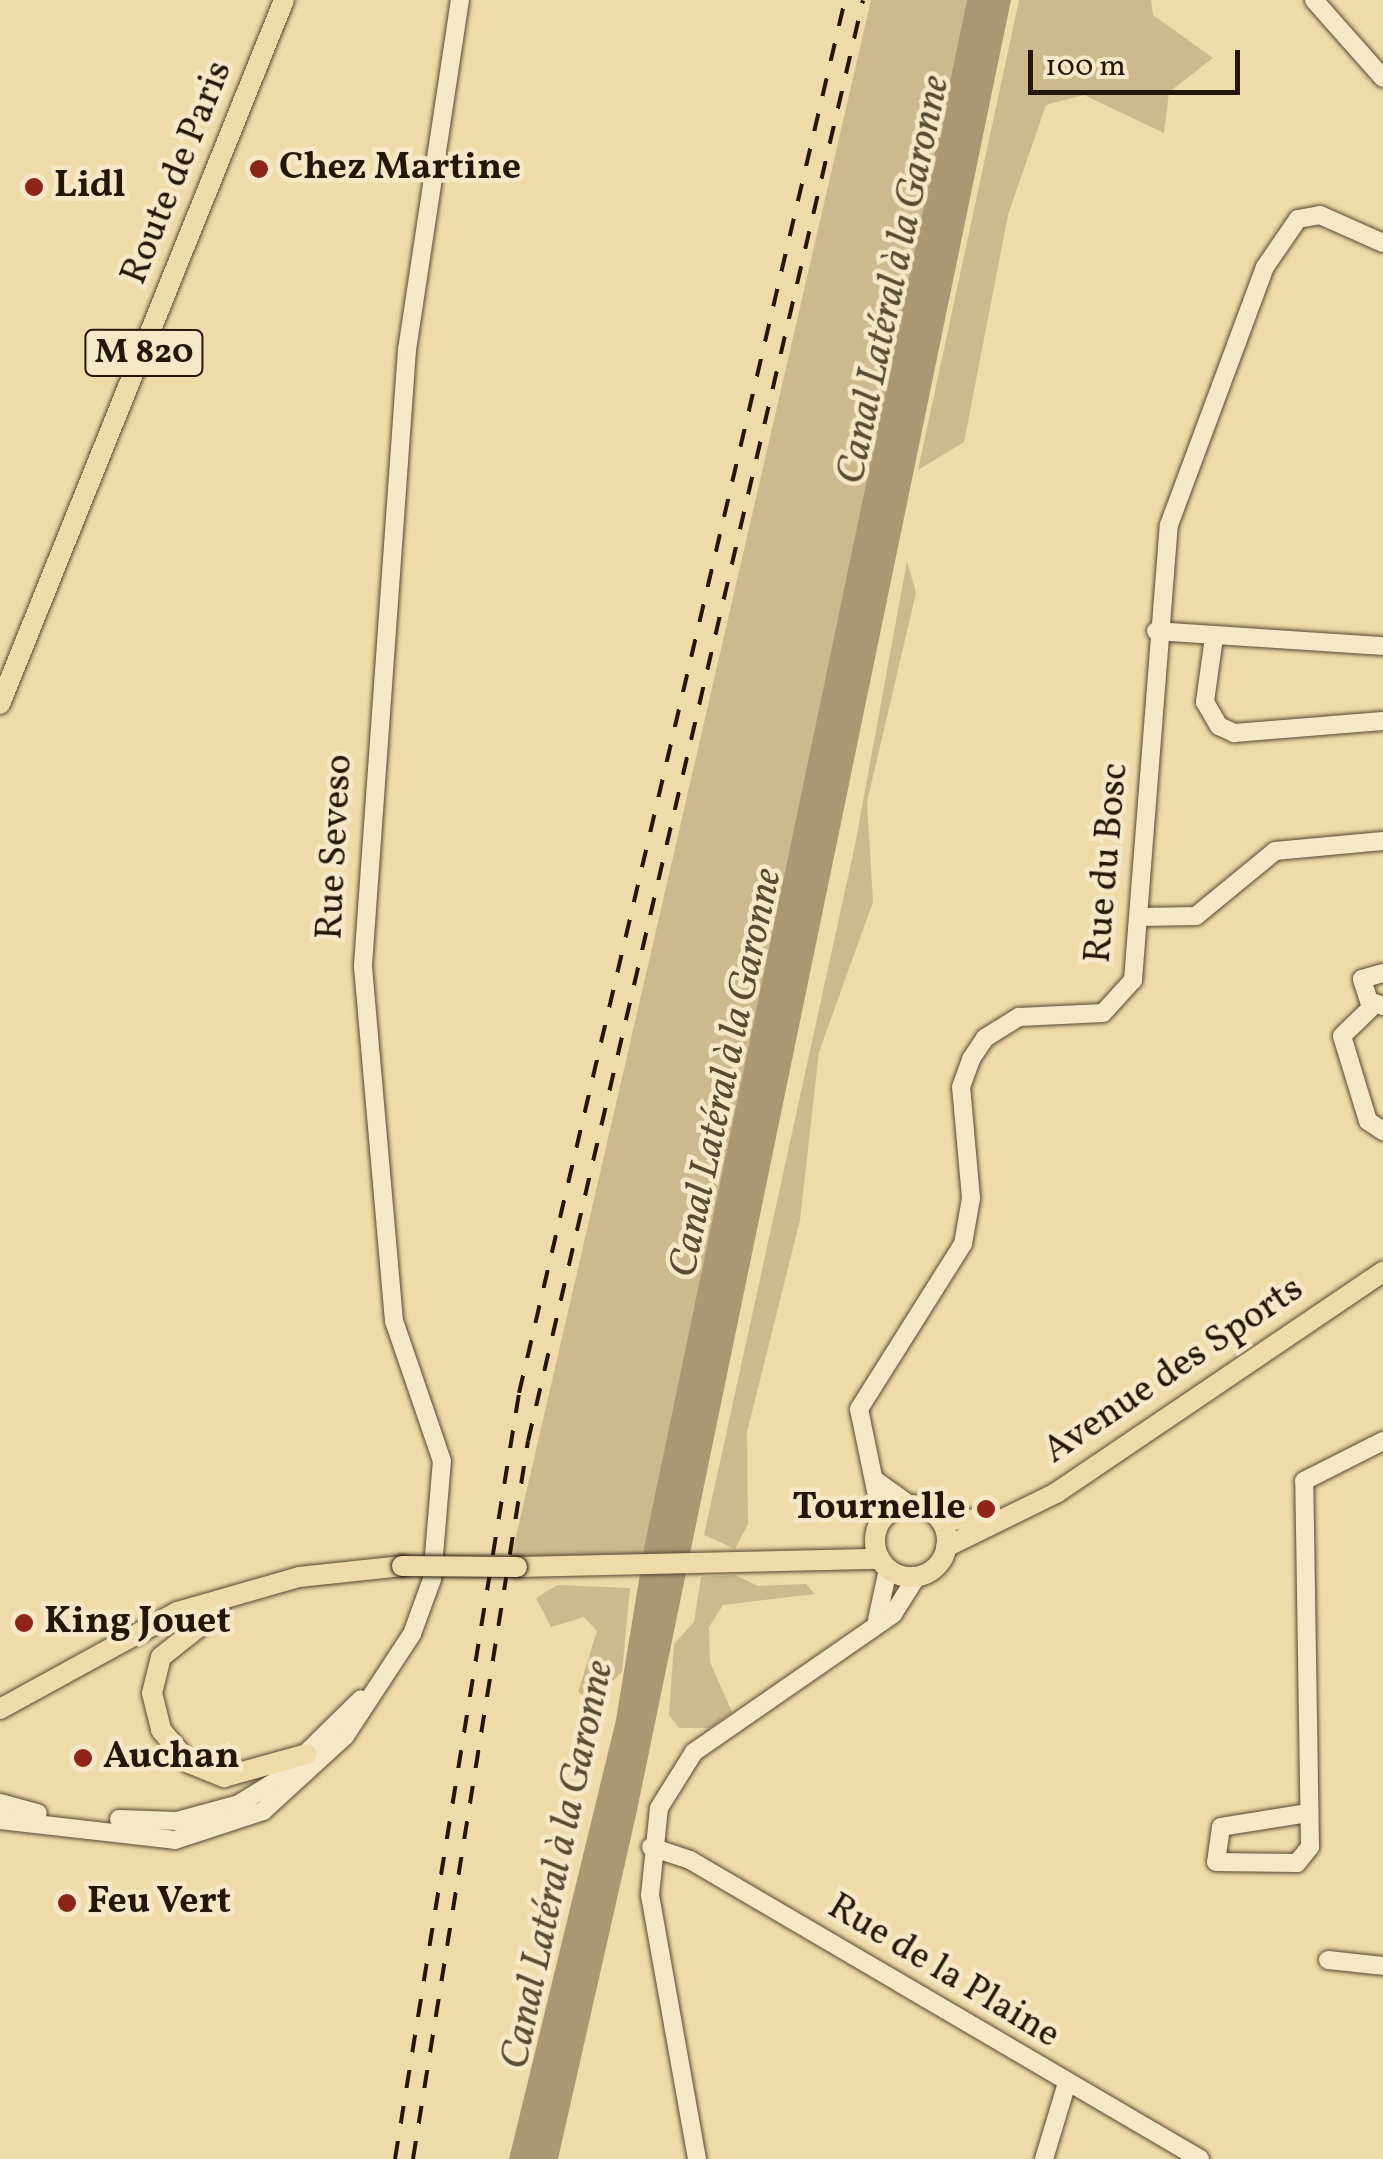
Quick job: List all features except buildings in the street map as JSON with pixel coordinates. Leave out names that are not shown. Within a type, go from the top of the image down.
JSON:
[{"type":"main road","name":"Route de Paris","points":[[0,704],[284,0]]},
{"type":"main road","name":"Avenue des Sports","points":[[946,1547],[1056,1494],[1383,1272]]},
{"type":"main road","points":[[0,1709],[176,1612],[298,1577],[402,1566],[716,1566],[835,1559],[884,1564],[916,1576],[946,1547],[940,1520],[910,1505],[835,1559]]},
{"type":"main road","name":"Avenue des Sports","points":[[940,1520],[1000,1520]]},
{"type":"main road","points":[[879,1527],[884,1564]]},
{"type":"main road","points":[[298,1577],[182,1632],[160,1657],[152,1693],[173,1749],[206,1772],[244,1777],[307,1754]]},
{"type":"main road","points":[[0,1724],[176,1612]]},
{"type":"street","name":"Rue Seveso","points":[[0,1820],[164,1840],[235,1826],[310,1776],[384,1679],[423,1608],[444,1489],[394,1321],[362,964],[408,350],[460,0]]},
{"type":"street","points":[[1314,0],[1383,78]]},
{"type":"street","name":"Rue du Bosc","points":[[879,1527],[876,1480],[859,1409],[963,1244],[971,1198],[961,1087],[971,1060],[985,1038],[1020,1017],[1113,1007],[1133,980],[1141,917],[1156,631],[1174,509],[1274,243],[1298,219],[1320,216],[1383,242]]},
{"type":"street","points":[[1156,631],[1383,646]]},
{"type":"street","points":[[1214,637],[1205,702],[1219,726],[1234,732],[1383,721]]},
{"type":"street","points":[[1141,917],[1196,916],[1274,851],[1383,840]]},
{"type":"street","points":[[1383,972],[1362,979],[1379,1005],[1342,1036],[1368,1121],[1383,1131]]},
{"type":"street","points":[[1308,1813],[1221,1827],[1216,1862],[1297,1862],[1310,1846],[1304,1481],[1383,1441]]},
{"type":"street","points":[[876,1480],[910,1505]]},
{"type":"street","points":[[872,1625],[886,1609],[884,1564]]},
{"type":"street","points":[[697,2159],[651,1908],[651,1848],[672,1775],[694,1752],[905,1601],[916,1576]]},
{"type":"street","name":"Rue Seveso","points":[[0,1803],[177,1822],[239,1804],[307,1754],[384,1679]]},
{"type":"street","name":"Rue de la Plaine","points":[[651,1848],[690,1860],[1200,2159]]},
{"type":"street","points":[[1328,1960],[1383,1966]]},
{"type":"street","points":[[1044,2159],[1067,2084]]},
{"type":"shaded area","points":[[871,0],[967,0],[642,1566],[509,1567]]},
{"type":"shaded area","points":[[967,0],[1011,0],[636,1815],[558,2159],[509,2159],[616,1720],[645,1543]]},
{"type":"shaded area","points":[[1019,0],[1151,0],[1153,15],[1213,58],[1169,92],[1164,133],[1084,95],[1046,105],[1008,215],[964,442],[918,470]]},
{"type":"shaded area","points":[[907,561],[916,593],[867,802],[873,902],[819,1052],[800,1220],[747,1432],[748,1524],[735,1549],[704,1535],[855,845]]},
{"type":"shaded area","points":[[735,1575],[758,1586],[806,1584],[815,1594],[723,1605],[709,1627],[710,1662],[732,1712],[710,1728],[679,1728],[669,1715],[674,1644],[694,1622],[701,1577]]},
{"type":"shaded area","points":[[557,1585],[630,1588],[622,1672],[592,1701],[578,1692],[597,1631],[584,1617],[551,1627],[536,1598]]},
{"type":"railway","points":[[395,2159],[519,1393],[845,0]]},
{"type":"railway","points":[[413,2159],[528,1441],[863,0]]},
{"type":"place","name":"Chez Martine","points":[[259,169]]},
{"type":"place","name":"Lidl","points":[[34,187]]},
{"type":"place","name":"Tournelle","points":[[986,1509]]},
{"type":"place","name":"King Jouet","points":[[24,1623]]},
{"type":"place","name":"Auchan","points":[[83,1758]]},
{"type":"place","name":"Feu Vert","points":[[67,1903]]},
{"type":"water label","name":"Canal Latéral à la Garonne","points":[[895,280]]},
{"type":"water label","name":"Canal Latéral à la Garonne","points":[[727,1073]]},
{"type":"water label","name":"Canal Latéral à la Garonne","points":[[559,1865]]}]
